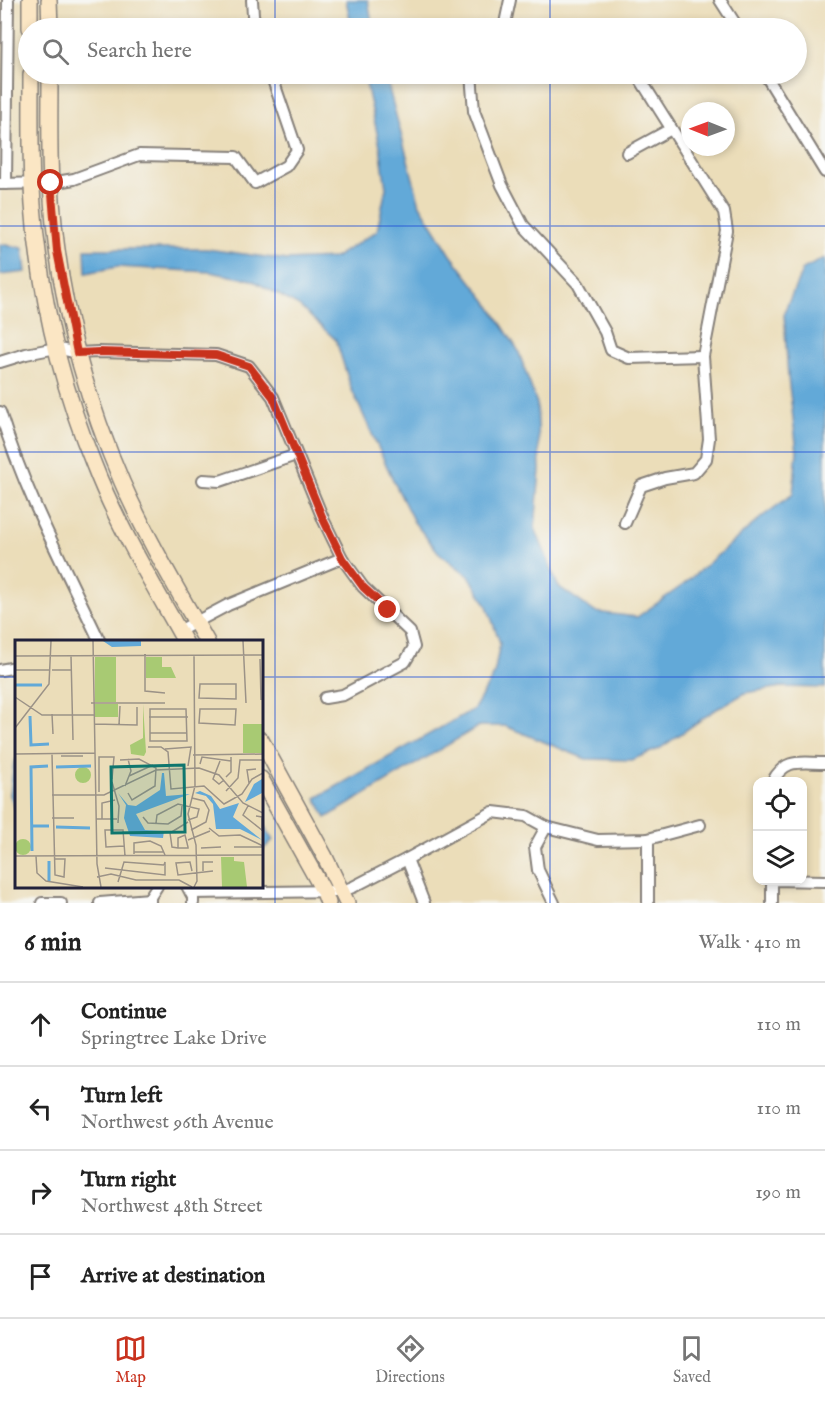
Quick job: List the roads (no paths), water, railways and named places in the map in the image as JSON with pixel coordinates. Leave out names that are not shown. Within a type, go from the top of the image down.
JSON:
[{"type":"street","points":[[8,0],[3,184],[51,183],[74,179],[139,155],[236,157],[255,183],[286,166],[297,150],[274,84]]},
{"type":"street","points":[[30,0],[30,18]]},
{"type":"street","points":[[49,0],[50,18]]},
{"type":"street","points":[[252,0],[254,18]]},
{"type":"street","points":[[506,18],[510,0]]},
{"type":"street","points":[[720,0],[732,18]]},
{"type":"street","points":[[31,84],[32,183],[38,252],[56,348],[78,422],[108,498],[182,637],[196,622],[228,605],[342,558]]},
{"type":"street","points":[[50,84],[51,183],[61,273],[77,353],[97,418],[122,482],[144,529],[206,640]]},
{"type":"street","points":[[472,84],[474,111],[502,185],[523,225],[578,284],[605,332],[611,350],[629,358],[703,356]]},
{"type":"street","points":[[625,523],[641,486],[665,478],[694,473],[706,459],[709,440],[703,356],[727,231],[724,212],[643,84]]},
{"type":"street","points":[[771,84],[825,172]]},
{"type":"street","points":[[627,153],[671,129]]},
{"type":"street","points":[[0,362],[56,348],[77,353],[216,355],[249,366],[273,397],[324,521],[342,558],[363,587],[410,632],[414,647],[405,662],[343,695],[325,698]]},
{"type":"street","points":[[0,412],[9,441],[99,640]]},
{"type":"street","points":[[203,480],[219,481],[296,455]]},
{"type":"street","points":[[0,670],[15,667]]},
{"type":"street","points":[[262,742],[314,836],[344,897]]},
{"type":"street","points":[[775,777],[779,769],[792,763],[825,763]]},
{"type":"street","points":[[262,781],[326,898]]},
{"type":"street","points":[[190,894],[344,897],[353,887],[493,812],[526,816],[546,827],[598,840],[648,839],[700,825]]},
{"type":"street","points":[[546,827],[535,847],[538,870],[554,903]]},
{"type":"street","points":[[648,839],[648,903]]},
{"type":"street","points":[[407,859],[424,903]]},
{"type":"street","points":[[807,880],[825,880]]},
{"type":"street","points":[[772,885],[772,903]]},
{"type":"street","points":[[100,903],[150,901]]},
{"type":"street","points":[[42,903],[62,903]]},
{"type":"water","points":[[346,0],[368,0],[371,18],[350,18]]},
{"type":"water","points":[[366,84],[388,84],[420,205],[451,255],[488,303],[518,350],[537,404],[540,470],[535,528],[558,586],[595,612],[637,617],[683,585],[763,516],[793,494],[797,451],[788,377],[784,313],[803,269],[825,258],[825,688],[781,687],[745,693],[715,710],[659,749],[631,760],[586,759],[505,726],[479,726],[326,818],[316,798],[474,709],[494,675],[500,643],[487,606],[470,577],[439,553],[414,522],[351,388],[336,340],[299,306],[252,280],[210,272],[117,267],[86,273],[85,249],[207,249],[287,260],[334,258],[377,231],[386,188],[380,146]]},
{"type":"water","points":[[0,244],[23,248],[26,272],[0,275]]},
{"type":"water","points":[[15,762],[15,808],[10,795]]},
{"type":"water","points":[[262,823],[273,840],[262,850]]}]
